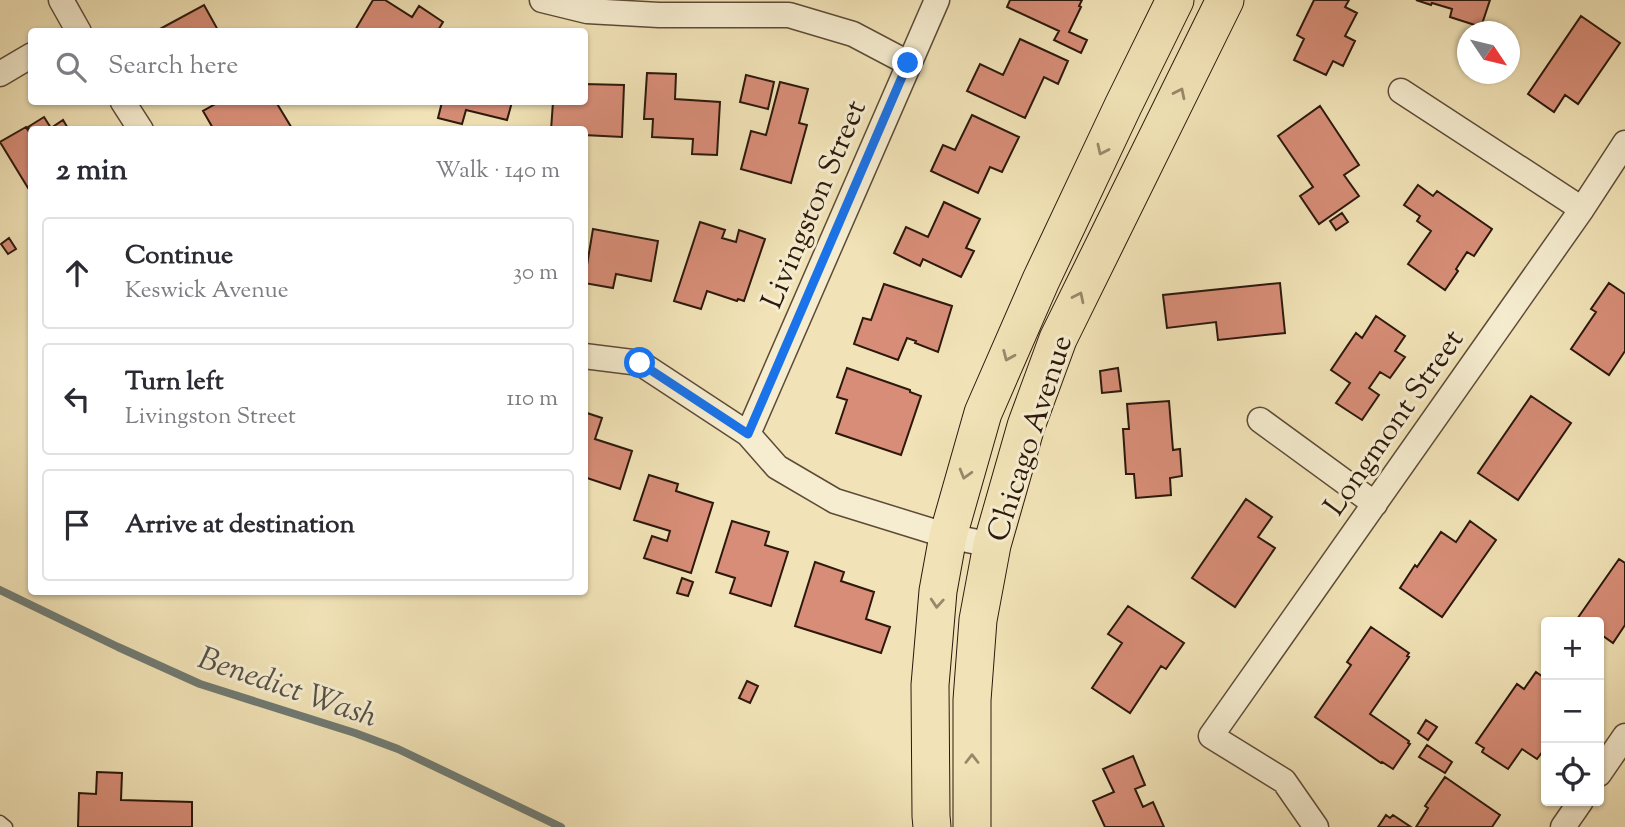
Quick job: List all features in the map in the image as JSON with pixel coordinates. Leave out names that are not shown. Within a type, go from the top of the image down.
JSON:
[{"type":"main road","name":"Chicago Avenue","points":[[932,827],[930,685],[937,591],[948,536],[983,413],[1046,268],[1175,0]]},
{"type":"main road","name":"Chicago Avenue","points":[[972,827],[972,700],[978,620],[992,545],[1026,426],[1058,339],[1226,0]]},
{"type":"street","points":[[61,0],[75,28]]},
{"type":"street","points":[[542,0],[587,11],[659,15],[789,15],[853,34],[908,63]]},
{"type":"street","name":"Livingston Street","points":[[748,434],[937,0]]},
{"type":"street","points":[[0,74],[28,57]]},
{"type":"street","points":[[1401,91],[1582,209]]},
{"type":"street","points":[[125,105],[138,126]]},
{"type":"street","name":"Longmont Street","points":[[1316,827],[1284,781],[1211,736],[1582,209],[1625,143]]},
{"type":"street","points":[[588,356],[640,363],[748,434],[777,467],[835,501],[948,536],[992,545]]},
{"type":"street","points":[[1260,420],[1375,504]]},
{"type":"street","points":[[1604,768],[1625,736]]},
{"type":"street","points":[[1563,827],[1578,806]]},
{"type":"lane","points":[[0,822],[6,827]]},
{"type":"building","points":[[373,0],[385,0],[412,17],[419,6],[443,22],[439,28],[356,28]]},
{"type":"building","points":[[1010,0],[1082,0],[1069,32],[1087,40],[1081,53],[1054,40],[1059,31],[1007,7]]},
{"type":"building","points":[[1314,0],[1349,0],[1345,7],[1357,13],[1345,36],[1355,41],[1343,66],[1333,61],[1326,75],[1294,60],[1304,39],[1297,35]]},
{"type":"building","points":[[1416,0],[1490,0],[1483,21],[1462,21],[1450,17],[1452,9],[1432,3],[1431,5]]},
{"type":"building","points":[[204,5],[217,28],[162,28]]},
{"type":"building","points":[[1581,16],[1620,43],[1578,104],[1565,95],[1554,112],[1528,94]]},
{"type":"building","points":[[1020,39],[1068,61],[1058,84],[1044,77],[1025,118],[967,91],[980,64],[1003,75]]},
{"type":"building","points":[[647,73],[676,74],[675,99],[720,102],[717,155],[692,154],[693,139],[652,137],[653,119],[644,119]]},
{"type":"building","points":[[746,75],[774,82],[768,109],[740,102]]},
{"type":"building","points":[[780,82],[808,89],[799,123],[807,125],[791,183],[741,169],[751,131],[766,135]]},
{"type":"building","points":[[588,84],[624,85],[622,137],[588,135],[588,126],[551,126],[553,105],[588,105]]},
{"type":"building","points":[[214,105],[278,105],[291,126],[212,126],[203,111]]},
{"type":"building","points":[[441,105],[511,105],[507,120],[466,110],[462,124],[438,118]]},
{"type":"building","points":[[1320,106],[1359,165],[1344,175],[1359,196],[1319,224],[1300,196],[1313,187],[1278,136]]},
{"type":"building","points":[[972,115],[1019,137],[1002,172],[990,167],[978,193],[931,171],[943,145],[955,150]]},
{"type":"building","points":[[44,117],[50,126],[30,126]]},
{"type":"building","points":[[63,120],[67,126],[54,126]]},
{"type":"building","points":[[26,127],[28,188],[0,142]]},
{"type":"building","points":[[1418,185],[1433,196],[1437,191],[1492,229],[1474,256],[1467,252],[1445,290],[1408,264],[1431,231],[1417,221],[1420,216],[1404,205]]},
{"type":"building","points":[[944,202],[980,219],[966,248],[974,251],[961,277],[923,259],[920,266],[894,253],[906,227],[928,237]]},
{"type":"building","points":[[1342,213],[1348,222],[1336,230],[1330,221]]},
{"type":"building","points":[[700,222],[725,230],[722,238],[736,242],[739,230],[765,239],[744,301],[707,291],[701,309],[674,301]]},
{"type":"building","points":[[593,229],[658,241],[651,281],[616,274],[613,288],[588,284],[588,259]]},
{"type":"building","points":[[9,238],[16,249],[8,254],[1,244]]},
{"type":"building","points":[[1280,283],[1285,333],[1218,340],[1216,322],[1167,328],[1163,295]]},
{"type":"building","points":[[1609,283],[1625,294],[1625,351],[1609,375],[1571,349],[1596,312],[1591,309]]},
{"type":"building","points":[[884,284],[952,306],[938,352],[907,338],[898,360],[854,344],[863,318],[871,320]]},
{"type":"building","points":[[1376,316],[1405,336],[1395,351],[1405,357],[1390,378],[1380,372],[1369,388],[1379,395],[1362,420],[1336,403],[1350,383],[1331,370],[1356,333],[1362,338]]},
{"type":"building","points":[[847,368],[921,396],[901,455],[836,433],[847,400],[837,397]]},
{"type":"building","points":[[1118,368],[1121,391],[1102,393],[1100,371]]},
{"type":"building","points":[[1531,396],[1571,423],[1518,500],[1478,473]]},
{"type":"building","points":[[1169,401],[1173,450],[1180,449],[1182,476],[1170,478],[1171,495],[1136,498],[1134,474],[1126,474],[1123,429],[1129,429],[1127,404]]},
{"type":"building","points":[[588,413],[602,418],[595,439],[632,451],[620,489],[588,478]]},
{"type":"building","points":[[649,475],[678,484],[676,491],[713,503],[691,573],[644,558],[652,536],[667,541],[670,531],[634,520]]},
{"type":"building","points":[[1246,499],[1272,517],[1258,537],[1275,548],[1235,607],[1192,578]]},
{"type":"building","points":[[732,521],[769,532],[765,545],[788,552],[771,606],[730,593],[735,578],[716,572]]},
{"type":"building","points":[[1470,521],[1496,540],[1442,617],[1400,588],[1441,532],[1456,542]]},
{"type":"building","points":[[1619,559],[1625,563],[1625,625],[1613,643],[1604,637],[1604,617],[1578,617]]},
{"type":"building","points":[[815,562],[844,572],[841,581],[874,592],[866,619],[890,627],[881,653],[795,626]]},
{"type":"building","points":[[682,578],[693,582],[688,596],[677,593]]},
{"type":"building","points":[[1128,606],[1184,643],[1166,669],[1161,666],[1130,713],[1092,688],[1122,643],[1108,634]]},
{"type":"building","points":[[1371,627],[1409,653],[1409,657],[1370,714],[1409,741],[1410,744],[1393,769],[1315,717],[1351,665],[1347,662]]},
{"type":"building","points":[[1536,672],[1541,676],[1541,754],[1537,759],[1522,749],[1508,769],[1482,752],[1484,748],[1476,743],[1517,684],[1524,689]]},
{"type":"building","points":[[747,681],[758,686],[750,703],[739,698]]},
{"type":"building","points":[[1426,720],[1437,727],[1428,740],[1418,733]]},
{"type":"building","points":[[1427,745],[1452,762],[1445,773],[1419,757]]},
{"type":"building","points":[[1133,756],[1145,785],[1135,789],[1143,807],[1153,802],[1164,827],[1105,827],[1093,801],[1114,792],[1103,769]]},
{"type":"building","points":[[97,772],[122,773],[121,800],[192,802],[192,827],[78,827],[79,793],[96,794]]},
{"type":"building","points":[[1445,777],[1500,815],[1492,827],[1416,827],[1428,808],[1425,806]]},
{"type":"building","points":[[1386,815],[1390,818],[1393,815],[1411,827],[1378,827]]},
{"type":"waterway","name":"Benedict Wash","points":[[0,590],[200,684],[398,749],[561,827]]},
{"type":"route","points":[[640,363],[748,434],[908,63]]}]
